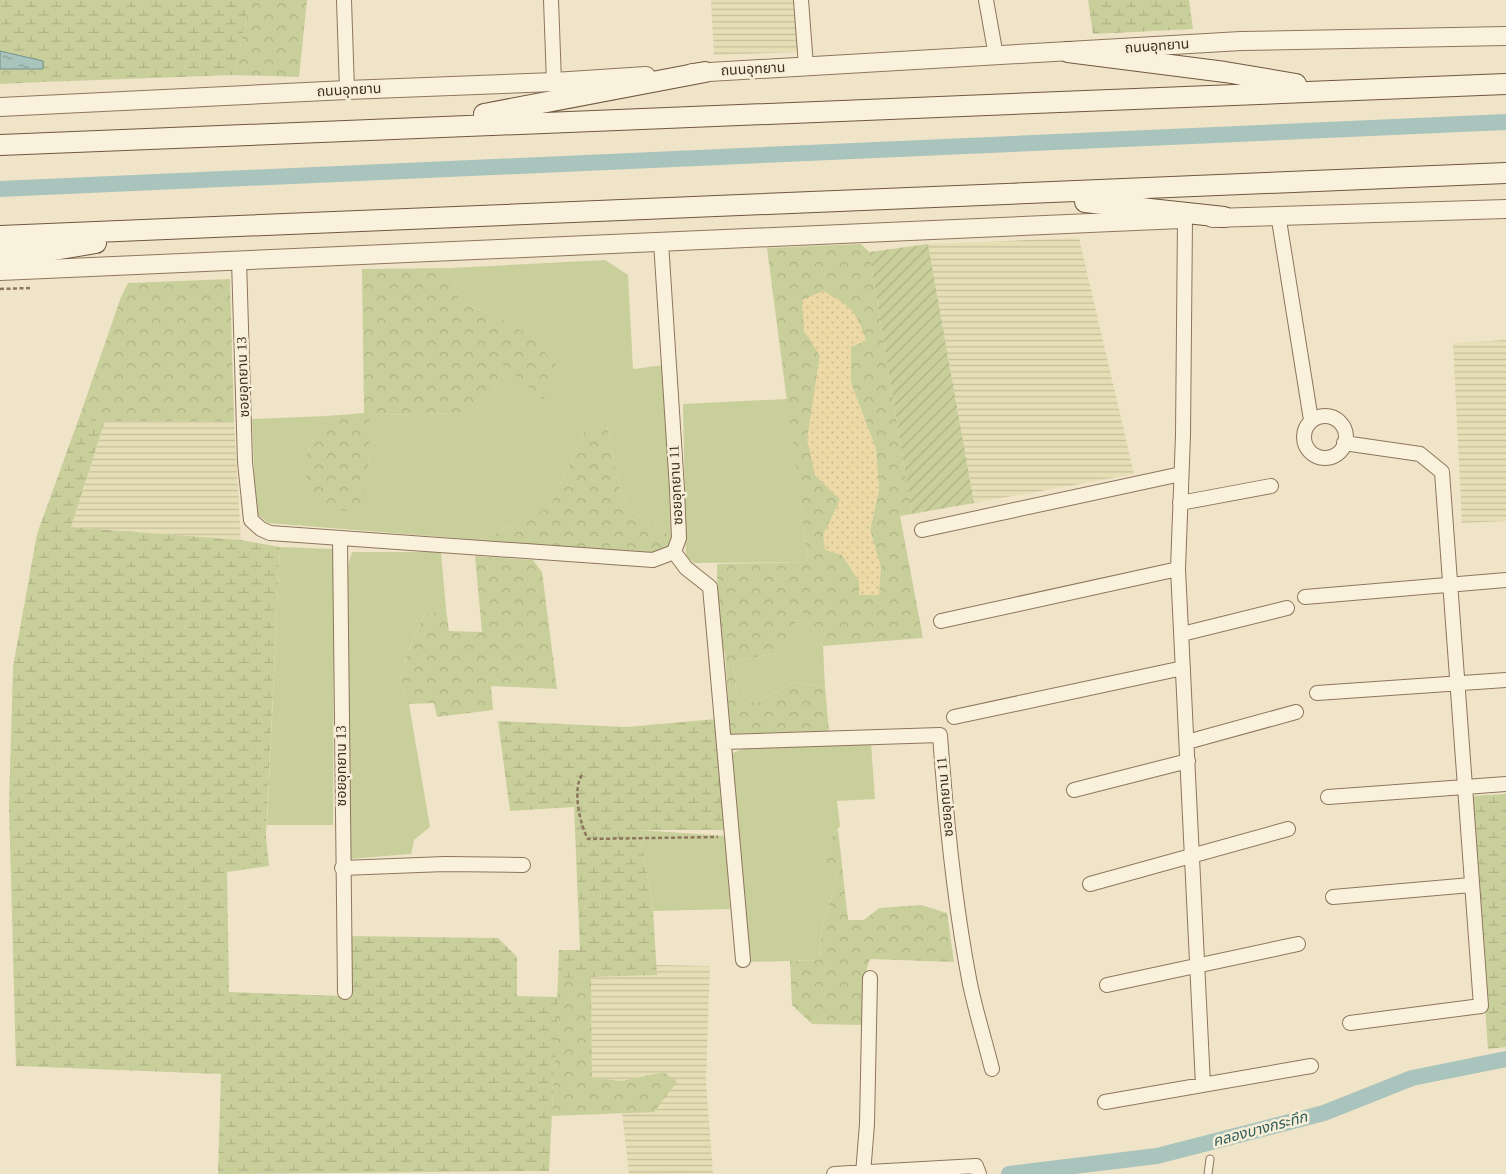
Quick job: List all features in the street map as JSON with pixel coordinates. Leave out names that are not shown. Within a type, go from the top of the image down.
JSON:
[{"type":"main road","points":[[1068,52],[1225,72],[1335,91]]},
{"type":"main road","points":[[381,129],[507,111],[705,72]]},
{"type":"main road","points":[[0,144],[1506,84]]},
{"type":"main road","points":[[0,236],[1506,173]]},
{"type":"main road","points":[[986,195],[1111,204],[1224,217]]},
{"type":"main road","points":[[0,256],[42,252],[123,238],[210,227]]},
{"type":"street","points":[[344,0],[347,90]]},
{"type":"street","points":[[551,0],[554,82]]},
{"type":"street","points":[[801,0],[806,66]]},
{"type":"street","points":[[986,0],[996,56]]},
{"type":"street","name":"ถนนอุทยาน","points":[[0,107],[554,82],[1241,41],[1506,36]]},
{"type":"street","points":[[0,270],[1278,214],[1506,209]]},
{"type":"street","points":[[1278,214],[1311,420]]},
{"type":"street","points":[[1185,219],[1178,569],[1203,1085]]},
{"type":"street","name":"ซอยอุทยาน 11","points":[[661,242],[677,489],[679,538],[674,552]]},
{"type":"street","name":"ซอยอุทยาน 13","points":[[238,260],[246,462],[251,520],[260,529],[270,533],[340,540],[653,560],[674,552]]},
{"type":"street","points":[[1320,416],[1329,416],[1338,420],[1344,427],[1344,443],[1337,453],[1328,457],[1319,457],[1311,452],[1306,445],[1304,436],[1311,420],[1320,416]]},
{"type":"street","points":[[1344,443],[1420,454],[1442,472],[1481,1006],[1350,1023]]},
{"type":"street","points":[[922,530],[1181,474]]},
{"type":"street","points":[[1180,504],[1271,486]]},
{"type":"street","name":"ซอยอุทยาน 13","points":[[340,540],[342,868],[345,992]]},
{"type":"street","points":[[674,552],[686,568],[710,587],[742,960]]},
{"type":"street","points":[[941,621],[1178,569]]},
{"type":"street","points":[[1305,597],[1506,580]]},
{"type":"street","points":[[1182,634],[1288,608]]},
{"type":"street","points":[[954,717],[1183,668]]},
{"type":"street","points":[[1317,694],[1506,680]]},
{"type":"street","points":[[1187,742],[1296,712]]},
{"type":"street","name":"ซอยอุทยาน 11","points":[[724,742],[940,735],[947,832],[962,940],[971,987],[992,1069]]},
{"type":"street","points":[[1074,790],[1188,761]]},
{"type":"street","points":[[1328,797],[1506,784]]},
{"type":"street","points":[[1090,884],[1288,829]]},
{"type":"street","points":[[342,868],[446,864],[523,865]]},
{"type":"street","points":[[1333,897],[1471,885]]},
{"type":"street","points":[[1107,985],[1298,944]]},
{"type":"street","points":[[863,1173],[867,1124],[870,978]]},
{"type":"street","points":[[1105,1102],[1311,1066]]},
{"type":"street","points":[[834,1174],[976,1166],[979,1172]]},
{"type":"lane","points":[[1208,1174],[1210,1158]]},
{"type":"path","points":[[582,775],[577,781],[581,826],[588,839],[732,836]]},
{"type":"shaded area","points":[[711,0],[794,0],[798,52],[714,55]]},
{"type":"shaded area","points":[[1079,238],[1134,474],[974,503],[928,244]]},
{"type":"shaded area","points":[[1506,340],[1506,521],[1462,523],[1453,343]]},
{"type":"shaded area","points":[[105,421],[234,422],[241,540],[71,527]]},
{"type":"shaded area","points":[[657,965],[710,966],[706,1082],[713,1173],[629,1174],[622,1112],[654,1112],[664,1072],[621,1081],[592,1077],[591,977],[657,975]]},
{"type":"green space","points":[[0,0],[250,0],[234,75],[43,82],[43,61],[0,51]]},
{"type":"green space","points":[[250,0],[307,0],[299,77],[234,75]]},
{"type":"green space","points":[[1088,0],[1189,0],[1193,29],[1093,34]]},
{"type":"green space","points":[[0,69],[43,69],[43,82],[0,84]]},
{"type":"green space","points":[[861,244],[869,252],[912,514],[900,516],[923,638],[823,646],[801,610],[781,652],[733,662],[736,690],[755,703],[795,682],[825,687],[829,731],[730,734],[725,653],[718,646],[717,564],[808,562],[767,248]],"holes":[[[866,340],[851,347],[851,383],[876,449],[879,490],[870,530],[881,568],[859,581],[842,555],[823,535],[841,500],[815,475],[815,388],[820,356]]]},
{"type":"green space","points":[[928,244],[974,503],[912,514],[869,252]]},
{"type":"green space","points":[[605,260],[628,275],[633,369],[664,365],[671,535],[630,511],[620,489],[607,426],[587,426],[550,507],[480,540],[268,523],[256,513],[252,419],[326,416],[307,451],[368,477],[369,415],[469,413],[493,395],[503,365],[497,317],[460,302],[450,268]]},
{"type":"green space","points":[[450,268],[460,302],[497,317],[529,335],[563,372],[543,400],[503,365],[493,395],[469,413],[370,415],[368,477],[360,513],[323,508],[306,485],[307,451],[326,416],[364,413],[362,269]]},
{"type":"green space","points":[[230,279],[234,422],[78,421],[121,297],[128,283]]},
{"type":"green space","points":[[787,399],[808,562],[694,563],[686,556],[683,404]]},
{"type":"green space","points":[[78,421],[105,421],[71,527],[241,540],[280,547],[266,837],[269,866],[227,872],[229,992],[343,996],[345,936],[498,938],[517,957],[517,996],[558,997],[549,1171],[218,1174],[221,1074],[16,1066],[9,805],[13,667],[37,534]]},
{"type":"green space","points":[[587,426],[607,426],[620,489],[630,511],[671,535],[671,544],[662,551],[643,554],[480,540],[550,507]]},
{"type":"green space","points":[[280,547],[334,549],[333,825],[267,825]]},
{"type":"green space","points":[[352,552],[441,552],[446,609],[424,615],[409,648],[400,677],[409,704],[430,827],[414,840],[411,854],[348,859],[347,568]]},
{"type":"green space","points":[[475,556],[533,560],[542,572],[557,689],[491,686],[493,710],[437,717],[434,703],[409,704],[400,677],[409,648],[424,615],[446,609],[449,631],[482,632]]},
{"type":"green space","points":[[801,609],[823,646],[825,687],[795,682],[755,703],[736,690],[733,662],[781,652]]},
{"type":"green space","points":[[716,719],[724,830],[640,830],[653,911],[657,975],[558,978],[559,950],[580,950],[574,807],[510,811],[498,721],[627,727]]},
{"type":"green space","points":[[871,743],[875,799],[837,801],[840,826],[824,847],[837,879],[822,928],[819,960],[749,962],[730,754],[743,749]]},
{"type":"green space","points":[[1506,794],[1506,1047],[1488,1049],[1470,796]]},
{"type":"green space","points":[[838,829],[848,920],[864,920],[879,908],[921,905],[947,913],[954,962],[870,959],[864,977],[863,1025],[812,1024],[792,1005],[790,961],[819,960],[822,928],[837,879],[818,864],[824,847]]},
{"type":"green space","points":[[640,830],[726,836],[730,909],[653,911]]},
{"type":"green space","points":[[591,977],[592,1077],[621,1081],[664,1072],[677,1082],[654,1112],[552,1116],[558,978]]},
{"type":"sand","points":[[823,291],[851,310],[859,322],[866,340],[851,347],[851,383],[876,449],[879,490],[870,530],[881,568],[879,595],[859,595],[859,581],[842,555],[825,550],[823,535],[840,500],[815,475],[807,439],[820,356],[804,331],[802,300]]},
{"type":"water","points":[[0,51],[43,61],[43,69],[0,69]]},
{"type":"waterway","points":[[0,189],[1506,122]]},
{"type":"waterway","name":"คลองบางกระทึก","points":[[1009,1174],[1157,1156],[1324,1113],[1412,1078],[1506,1059]]}]
